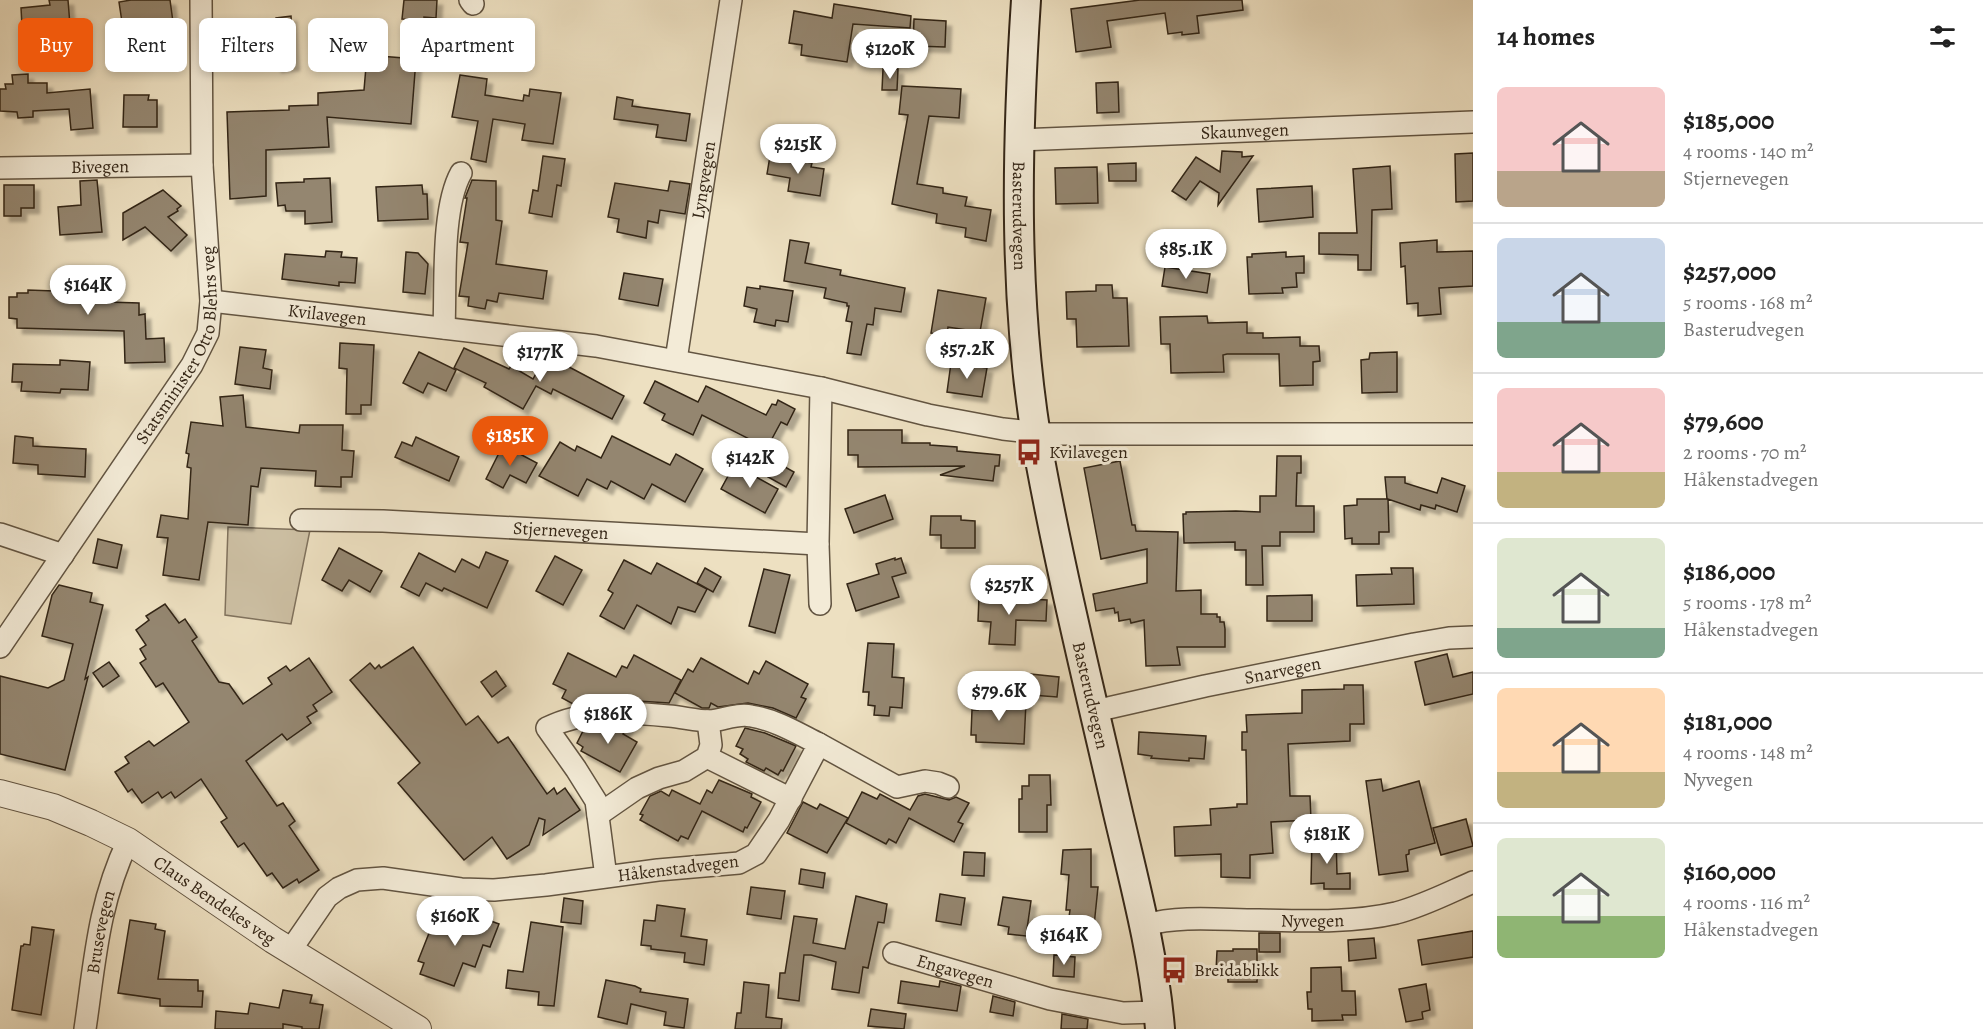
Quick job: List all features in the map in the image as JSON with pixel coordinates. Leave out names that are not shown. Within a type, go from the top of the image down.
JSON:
[{"type":"main road","name":"Basterudvegen","points":[[1026,0],[1019,140],[1019,225],[1029,381],[1036,433],[1095,711],[1145,925],[1159,1020]]},
{"type":"street","name":"Statsminister Otto Blehrs veg","points":[[0,647],[192,365],[208,333],[211,302],[202,165],[201,0]]},
{"type":"street","name":"Lyngvegen","points":[[676,360],[731,0]]},
{"type":"street","name":"Skaunvegen","points":[[1019,140],[1473,122]]},
{"type":"street","name":"Bivegen","points":[[0,168],[202,165]]},
{"type":"street","points":[[444,328],[450,209],[452,192],[461,173]]},
{"type":"street","name":"Kvilavegen","points":[[211,302],[596,346],[820,388],[928,415],[1036,433],[1473,434]]},
{"type":"street","points":[[820,388],[818,544],[820,604]]},
{"type":"street","name":"Stjernevegen","points":[[301,520],[383,521],[818,544]]},
{"type":"street","points":[[0,534],[63,555]]},
{"type":"street","name":"Snarvegen","points":[[1095,711],[1205,686],[1414,644],[1449,638],[1473,637]]},
{"type":"street","name":"Håkenstadvegen","points":[[606,877],[596,801],[547,728],[563,720],[585,715],[616,713],[708,721],[747,715],[772,720],[897,787],[925,781],[948,787]]},
{"type":"street","points":[[598,815],[637,788],[659,778],[684,771],[707,757],[711,745],[708,721]]},
{"type":"street","name":"Håkenstadvegen","points":[[290,951],[327,897],[339,888],[357,880],[383,878],[478,891],[739,863],[756,854],[779,820],[819,744]]},
{"type":"street","points":[[707,757],[791,798]]},
{"type":"street","name":"Claus Bendekes veg","points":[[0,793],[53,807],[128,841],[290,951],[418,1029]]},
{"type":"street","name":"Brusevegen","points":[[85,1029],[101,916],[113,876],[128,841]]},
{"type":"street","name":"Nyvegen","points":[[1145,925],[1174,919],[1265,921],[1366,918],[1414,907],[1473,882]]},
{"type":"street","name":"Engavegen","points":[[894,953],[1050,999],[1159,1020]]},
{"type":"shaded area","points":[[228,527],[310,530],[291,624],[225,615]]},
{"type":"building","points":[[49,0],[68,0],[69,18],[22,18],[21,8],[50,5]]},
{"type":"building","points":[[170,0],[172,18],[121,18],[119,2]]},
{"type":"building","points":[[404,0],[437,0],[436,18],[402,18]]},
{"type":"building","points":[[1140,0],[1242,0],[1243,10],[1197,16],[1199,33],[1182,35],[1182,32],[1168,34],[1165,13],[1107,21],[1111,47],[1076,52],[1071,9]]},
{"type":"building","points":[[834,4],[911,16],[910,28],[853,24],[847,62],[801,55],[802,45],[789,43],[794,11],[832,18]]},
{"type":"building","points":[[914,19],[946,21],[945,47],[913,46]]},
{"type":"building","points":[[388,57],[400,58],[400,72],[415,72],[411,124],[327,117],[329,147],[266,150],[266,196],[230,199],[227,112],[289,110],[289,106],[318,105],[318,93],[364,90],[366,72],[388,72]]},
{"type":"building","points":[[883,69],[898,69],[897,90],[882,90]]},
{"type":"building","points":[[28,74],[28,83],[47,83],[47,93],[90,89],[93,128],[71,130],[69,109],[33,111],[33,117],[18,118],[17,112],[0,111],[0,89],[6,89],[5,84],[13,84],[12,75]]},
{"type":"building","points":[[460,75],[487,79],[485,95],[523,101],[524,95],[529,96],[530,89],[561,93],[553,144],[522,140],[525,124],[493,119],[486,162],[471,159],[478,121],[452,117]]},
{"type":"building","points":[[1118,82],[1119,112],[1097,113],[1096,83]]},
{"type":"building","points":[[902,86],[961,89],[959,118],[929,116],[917,184],[943,188],[943,193],[967,197],[965,206],[991,210],[986,241],[965,237],[966,228],[936,223],[937,214],[892,204],[908,115],[899,114]]},
{"type":"building","points":[[124,95],[149,95],[148,100],[157,100],[157,127],[123,127]]},
{"type":"building","points":[[617,97],[633,100],[632,106],[690,114],[686,141],[656,137],[658,125],[614,119]]},
{"type":"building","points":[[1222,151],[1242,152],[1242,157],[1253,156],[1218,205],[1219,193],[1200,181],[1186,200],[1172,191],[1196,157],[1220,172]]},
{"type":"building","points":[[1473,153],[1473,201],[1456,202],[1455,154]]},
{"type":"building","points":[[543,156],[565,159],[561,186],[557,185],[552,217],[529,213],[533,190],[538,191]]},
{"type":"building","points":[[770,156],[812,163],[811,167],[824,169],[820,196],[788,191],[790,178],[767,174]]},
{"type":"building","points":[[1136,163],[1136,181],[1109,181],[1108,164]]},
{"type":"building","points":[[1390,166],[1392,209],[1372,210],[1371,270],[1358,270],[1358,255],[1319,254],[1319,233],[1357,233],[1353,169]]},
{"type":"building","points":[[1097,167],[1098,203],[1056,204],[1055,168]]},
{"type":"building","points":[[330,178],[332,222],[305,224],[305,211],[286,211],[285,205],[278,206],[276,183]]},
{"type":"building","points":[[97,180],[102,232],[60,235],[58,207],[81,205],[80,181]]},
{"type":"building","points":[[472,180],[496,181],[496,220],[502,221],[496,264],[547,271],[543,299],[499,293],[497,302],[487,300],[485,309],[468,306],[469,297],[459,296],[468,243],[460,242],[467,198],[465,198]]},
{"type":"building","points":[[670,181],[690,184],[685,214],[660,210],[658,223],[648,221],[646,238],[617,232],[619,219],[608,217],[615,183],[668,191]]},
{"type":"building","points":[[4,185],[34,185],[34,208],[21,208],[21,216],[4,216]]},
{"type":"building","points":[[422,185],[423,194],[427,194],[428,219],[378,221],[376,187]]},
{"type":"building","points":[[1312,186],[1313,217],[1259,222],[1257,189]]},
{"type":"building","points":[[163,190],[181,206],[177,209],[178,211],[168,217],[187,235],[171,251],[145,227],[123,240],[123,213]]},
{"type":"building","points":[[790,240],[809,243],[805,263],[841,270],[840,275],[905,288],[901,312],[875,308],[873,325],[867,324],[861,355],[847,353],[852,322],[846,321],[849,306],[847,303],[824,298],[826,288],[784,281]]},
{"type":"building","points":[[1437,240],[1437,252],[1473,251],[1473,286],[1439,288],[1441,314],[1418,316],[1418,303],[1407,304],[1405,266],[1401,267],[1400,243]]},
{"type":"building","points":[[326,251],[342,252],[341,257],[357,258],[355,283],[339,282],[339,286],[282,279],[285,254],[325,257]]},
{"type":"building","points":[[406,252],[418,253],[428,264],[425,294],[403,292]]},
{"type":"building","points":[[1286,252],[1286,257],[1304,256],[1304,273],[1296,273],[1297,287],[1282,288],[1283,293],[1249,294],[1247,257],[1252,257],[1252,254]]},
{"type":"building","points":[[1165,267],[1210,274],[1207,293],[1162,286]]},
{"type":"building","points":[[82,273],[108,273],[107,302],[139,303],[139,315],[145,314],[146,339],[164,338],[165,362],[125,363],[124,331],[17,328],[17,319],[9,318],[9,297],[17,297],[17,293],[28,293],[28,290],[82,292]]},
{"type":"building","points":[[624,273],[663,279],[658,306],[619,299]]},
{"type":"building","points":[[1096,285],[1112,285],[1113,298],[1127,298],[1129,346],[1077,347],[1076,319],[1067,319],[1066,292],[1096,291]]},
{"type":"building","points":[[760,286],[793,291],[788,322],[776,320],[775,326],[754,322],[757,309],[744,306],[747,287],[760,289]]},
{"type":"building","points":[[938,290],[986,298],[980,332],[948,327],[947,335],[931,333]]},
{"type":"building","points":[[1207,316],[1208,323],[1247,322],[1247,333],[1263,333],[1263,338],[1300,337],[1300,346],[1319,346],[1320,361],[1313,362],[1313,385],[1280,386],[1279,354],[1227,354],[1223,355],[1224,372],[1171,373],[1170,344],[1161,344],[1160,317]]},
{"type":"building","points":[[340,343],[374,345],[371,405],[361,405],[361,414],[346,414],[347,369],[339,368]]},
{"type":"building","points":[[240,347],[266,350],[263,368],[272,370],[270,389],[235,384]]},
{"type":"building","points":[[464,348],[509,369],[511,366],[533,379],[544,359],[571,368],[624,396],[612,419],[553,389],[551,394],[536,386],[523,409],[484,387],[486,383],[454,368]]},
{"type":"building","points":[[419,352],[456,370],[446,391],[428,383],[423,393],[403,383]]},
{"type":"building","points":[[1397,352],[1397,392],[1362,393],[1361,360],[1369,359],[1370,353]]},
{"type":"building","points":[[60,360],[90,362],[88,390],[61,389],[60,393],[21,391],[22,382],[12,382],[13,364],[60,365]]},
{"type":"building","points":[[951,363],[987,368],[982,397],[947,392]]},
{"type":"building","points":[[655,381],[698,402],[706,386],[766,415],[772,404],[776,405],[778,400],[795,409],[787,425],[781,422],[767,448],[702,415],[693,435],[662,420],[665,414],[644,403]]},
{"type":"building","points":[[243,395],[246,427],[299,433],[300,425],[343,425],[342,450],[354,451],[352,477],[341,477],[341,487],[315,486],[316,471],[261,468],[258,487],[251,486],[248,525],[208,522],[199,580],[163,575],[168,538],[157,537],[161,515],[188,519],[191,468],[187,467],[189,454],[186,453],[191,422],[223,426],[220,397]]},
{"type":"building","points":[[848,430],[902,430],[902,443],[930,443],[930,445],[957,447],[957,451],[1000,455],[999,466],[995,466],[993,481],[940,475],[965,466],[858,467],[858,455],[848,455]]},
{"type":"building","points":[[15,436],[33,438],[33,446],[86,449],[85,477],[38,474],[38,465],[13,463]]},
{"type":"building","points":[[612,436],[670,465],[676,454],[703,469],[685,502],[652,484],[644,499],[611,481],[607,489],[587,479],[578,496],[539,476],[560,442],[575,451],[577,446],[601,458]]},
{"type":"building","points":[[416,437],[459,457],[449,481],[395,457],[402,442],[412,446]]},
{"type":"building","points":[[503,445],[537,463],[526,483],[510,475],[503,488],[486,479]]},
{"type":"building","points":[[1277,456],[1301,456],[1301,473],[1297,473],[1296,506],[1314,506],[1314,532],[1280,532],[1280,546],[1262,546],[1263,585],[1246,585],[1246,550],[1235,550],[1235,542],[1184,543],[1183,514],[1186,512],[1260,512],[1260,496],[1276,496]]},
{"type":"building","points":[[1120,461],[1132,525],[1135,525],[1136,531],[1178,532],[1176,591],[1201,590],[1201,614],[1217,614],[1220,622],[1224,622],[1225,647],[1177,647],[1180,665],[1146,666],[1144,620],[1131,623],[1130,619],[1119,621],[1118,612],[1115,613],[1114,608],[1096,611],[1093,594],[1147,583],[1147,549],[1101,559],[1084,468]]},
{"type":"building","points":[[776,462],[794,472],[786,487],[768,477]]},
{"type":"building","points":[[734,465],[778,489],[765,513],[721,489]]},
{"type":"building","points":[[1385,477],[1405,477],[1405,483],[1437,493],[1442,478],[1465,486],[1457,512],[1436,505],[1435,509],[1421,505],[1420,510],[1388,499],[1389,532],[1379,532],[1379,544],[1352,544],[1352,538],[1345,539],[1344,506],[1357,505],[1357,499],[1387,499]]},
{"type":"building","points":[[885,495],[893,519],[854,533],[845,509]]},
{"type":"building","points":[[931,516],[961,516],[961,520],[975,521],[975,548],[941,548],[941,535],[930,535]]},
{"type":"building","points":[[98,539],[122,545],[117,568],[93,563]]},
{"type":"building","points":[[339,548],[382,571],[370,592],[349,580],[342,591],[322,580]]},
{"type":"building","points":[[486,552],[508,561],[487,608],[444,588],[442,591],[426,583],[419,596],[401,587],[419,553],[455,572],[462,559],[479,568]]},
{"type":"building","points":[[555,556],[582,570],[563,605],[536,591]]},
{"type":"building","points":[[895,558],[895,560],[901,558],[906,573],[892,577],[899,597],[856,611],[847,584],[879,574],[876,564]]},
{"type":"building","points":[[624,560],[651,574],[657,563],[707,589],[695,612],[678,607],[671,624],[637,605],[624,629],[600,616],[613,593],[608,590]]},
{"type":"building","points":[[705,568],[721,577],[713,592],[697,583]]},
{"type":"building","points":[[1391,568],[1413,568],[1414,604],[1357,606],[1356,575],[1392,574]]},
{"type":"building","points":[[764,569],[790,575],[775,633],[749,626]]},
{"type":"building","points":[[59,585],[92,593],[90,602],[103,605],[65,770],[0,754],[0,676],[48,688],[64,680],[73,644],[42,636],[52,595]]},
{"type":"building","points":[[1312,595],[1312,621],[1267,621],[1267,596]]},
{"type":"building","points":[[979,596],[1047,600],[1046,621],[1016,620],[1015,645],[989,644],[991,622],[978,621]]},
{"type":"building","points":[[165,604],[179,623],[185,619],[197,637],[192,641],[219,682],[229,684],[243,704],[272,684],[268,678],[286,666],[290,671],[309,658],[332,692],[313,705],[317,711],[307,717],[311,723],[287,740],[282,734],[246,761],[277,806],[283,803],[295,821],[289,826],[319,870],[299,883],[297,879],[283,888],[272,873],[267,876],[244,843],[238,847],[221,822],[227,818],[201,779],[175,798],[171,792],[162,798],[158,792],[142,803],[132,789],[128,792],[115,772],[129,763],[125,757],[149,741],[154,746],[189,722],[163,683],[156,687],[140,663],[146,659],[140,649],[146,645],[136,630],[149,620],[146,616]]},
{"type":"building","points":[[868,643],[894,644],[892,677],[904,678],[902,708],[890,707],[889,716],[874,715],[875,706],[868,705],[869,692],[863,692]]},
{"type":"building","points":[[413,647],[466,725],[478,716],[498,743],[508,737],[547,794],[554,788],[557,794],[565,788],[580,810],[543,835],[545,820],[539,818],[529,845],[507,859],[492,837],[464,860],[398,783],[420,763],[350,680],[370,663],[375,669],[379,665],[381,668]]},
{"type":"building","points":[[568,653],[616,677],[622,666],[627,668],[634,655],[681,680],[669,703],[622,700],[575,705],[562,698],[566,690],[553,684]]},
{"type":"building","points":[[1447,654],[1453,677],[1473,672],[1473,694],[1425,705],[1415,662]]},
{"type":"building","points":[[701,658],[748,684],[754,671],[759,674],[766,661],[808,684],[801,697],[806,699],[796,718],[773,708],[748,703],[718,707],[711,703],[709,708],[702,708],[675,693],[688,669],[693,672]]},
{"type":"building","points":[[109,662],[119,676],[103,687],[93,673]]},
{"type":"building","points":[[496,671],[506,686],[492,697],[481,682]]},
{"type":"building","points":[[1021,673],[1059,677],[1057,697],[1019,694]]},
{"type":"building","points":[[1344,685],[1363,685],[1364,724],[1350,724],[1350,741],[1288,744],[1290,796],[1310,796],[1311,820],[1271,822],[1273,853],[1250,855],[1250,878],[1221,877],[1221,854],[1175,856],[1174,827],[1211,825],[1210,809],[1247,804],[1246,750],[1242,750],[1242,732],[1247,732],[1246,715],[1302,713],[1302,690],[1344,689]]},
{"type":"building","points":[[978,702],[1026,702],[1024,744],[976,742],[976,735],[971,735],[972,710],[978,710]]},
{"type":"building","points":[[628,726],[623,734],[637,742],[620,772],[581,751],[583,747],[577,743],[584,729]]},
{"type":"building","points":[[745,728],[765,733],[796,746],[783,771],[781,770],[778,775],[766,768],[764,771],[746,762],[748,759],[740,754],[743,749],[736,746]]},
{"type":"building","points":[[1139,732],[1206,736],[1204,759],[1189,758],[1189,761],[1151,758],[1152,756],[1138,754]]},
{"type":"building","points":[[1029,775],[1050,775],[1051,805],[1047,805],[1047,832],[1019,832],[1019,799],[1022,799],[1022,786],[1029,786]]},
{"type":"building","points":[[1381,779],[1383,791],[1419,781],[1435,843],[1409,850],[1409,854],[1406,855],[1408,871],[1379,875],[1366,781]]},
{"type":"building","points":[[719,780],[752,794],[751,797],[761,802],[743,832],[702,811],[688,839],[681,836],[678,841],[640,820],[643,815],[640,814],[650,796],[661,791],[669,796],[672,790],[700,804],[707,790],[712,793]]},
{"type":"building","points":[[862,792],[877,799],[880,794],[910,810],[918,796],[925,794],[949,800],[956,797],[969,803],[958,822],[963,824],[954,842],[909,818],[896,843],[889,839],[886,844],[846,823]]},
{"type":"building","points":[[803,802],[817,809],[820,804],[848,818],[827,853],[787,833]]},
{"type":"building","points":[[1466,819],[1473,846],[1441,855],[1433,828]]},
{"type":"building","points":[[1336,836],[1337,874],[1350,873],[1350,889],[1324,889],[1324,883],[1311,884],[1312,837]]},
{"type":"building","points":[[1091,849],[1091,887],[1098,887],[1094,926],[1068,924],[1070,910],[1066,910],[1069,875],[1061,874],[1063,850]]},
{"type":"building","points":[[964,852],[985,853],[984,876],[962,875]]},
{"type":"building","points":[[801,869],[825,873],[823,888],[799,884]]},
{"type":"building","points":[[751,887],[785,891],[781,919],[747,914]]},
{"type":"building","points":[[940,894],[965,898],[961,925],[936,921]]},
{"type":"building","points":[[856,896],[887,904],[884,923],[878,922],[868,968],[863,967],[859,993],[832,989],[836,962],[804,955],[799,1001],[778,998],[780,973],[785,973],[794,916],[817,919],[813,943],[845,949]]},
{"type":"building","points":[[1003,897],[1031,901],[1026,936],[1008,934],[1009,927],[998,925]]},
{"type":"building","points":[[564,898],[583,901],[581,924],[561,922]]},
{"type":"building","points":[[657,905],[685,909],[681,936],[707,940],[704,965],[684,962],[685,953],[651,949],[651,946],[641,945],[644,920],[655,921]]},
{"type":"building","points":[[472,914],[499,924],[490,947],[483,945],[475,967],[463,963],[454,986],[420,974],[424,963],[418,961],[435,918],[461,927],[464,919],[469,921]]},
{"type":"building","points":[[130,920],[156,924],[155,929],[165,931],[158,979],[198,980],[198,991],[203,991],[202,1007],[160,1006],[160,999],[118,993]]},
{"type":"building","points":[[531,922],[563,927],[554,1006],[538,1005],[539,992],[506,988],[508,970],[523,972]]},
{"type":"building","points":[[32,927],[54,930],[41,1015],[12,1010],[21,946],[30,945]]},
{"type":"building","points":[[1473,931],[1473,957],[1422,965],[1418,940]]},
{"type":"building","points":[[1259,933],[1280,933],[1280,952],[1259,952]]},
{"type":"building","points":[[1374,938],[1376,958],[1349,961],[1348,940]]},
{"type":"building","points":[[1233,949],[1257,949],[1257,982],[1228,982],[1228,971],[1216,971],[1217,951],[1233,951]]},
{"type":"building","points":[[1054,955],[1075,957],[1074,977],[1053,976]]},
{"type":"building","points":[[1341,967],[1342,991],[1355,991],[1356,1015],[1342,1015],[1343,1020],[1312,1021],[1312,1009],[1308,1009],[1307,992],[1311,992],[1311,968]]},
{"type":"building","points":[[606,980],[635,986],[641,989],[640,992],[688,999],[684,1028],[664,1025],[666,1012],[631,1004],[627,1024],[598,1017]]},
{"type":"building","points":[[901,981],[939,987],[940,981],[961,986],[957,1011],[898,1003]]},
{"type":"building","points":[[744,982],[769,985],[766,1017],[782,1019],[781,1029],[735,1029],[737,1013],[741,1013]]},
{"type":"building","points":[[1426,984],[1430,1010],[1422,1012],[1423,1019],[1406,1022],[1399,989]]},
{"type":"building","points":[[283,990],[312,995],[310,1003],[323,1005],[319,1029],[302,1029],[302,1027],[283,1024],[283,1029],[215,1029],[216,1011],[248,1014],[250,1003],[279,1008]]},
{"type":"building","points":[[993,996],[1015,1002],[1013,1016],[990,1012]]},
{"type":"building","points":[[871,1009],[906,1014],[904,1029],[868,1026]]},
{"type":"building","points":[[1062,1014],[1088,1019],[1087,1029],[1061,1029]]},
{"type":"place","name":"Kvilavegen","points":[[1029,452]]},
{"type":"place","name":"Breidablikk","points":[[1174,970]]}]
